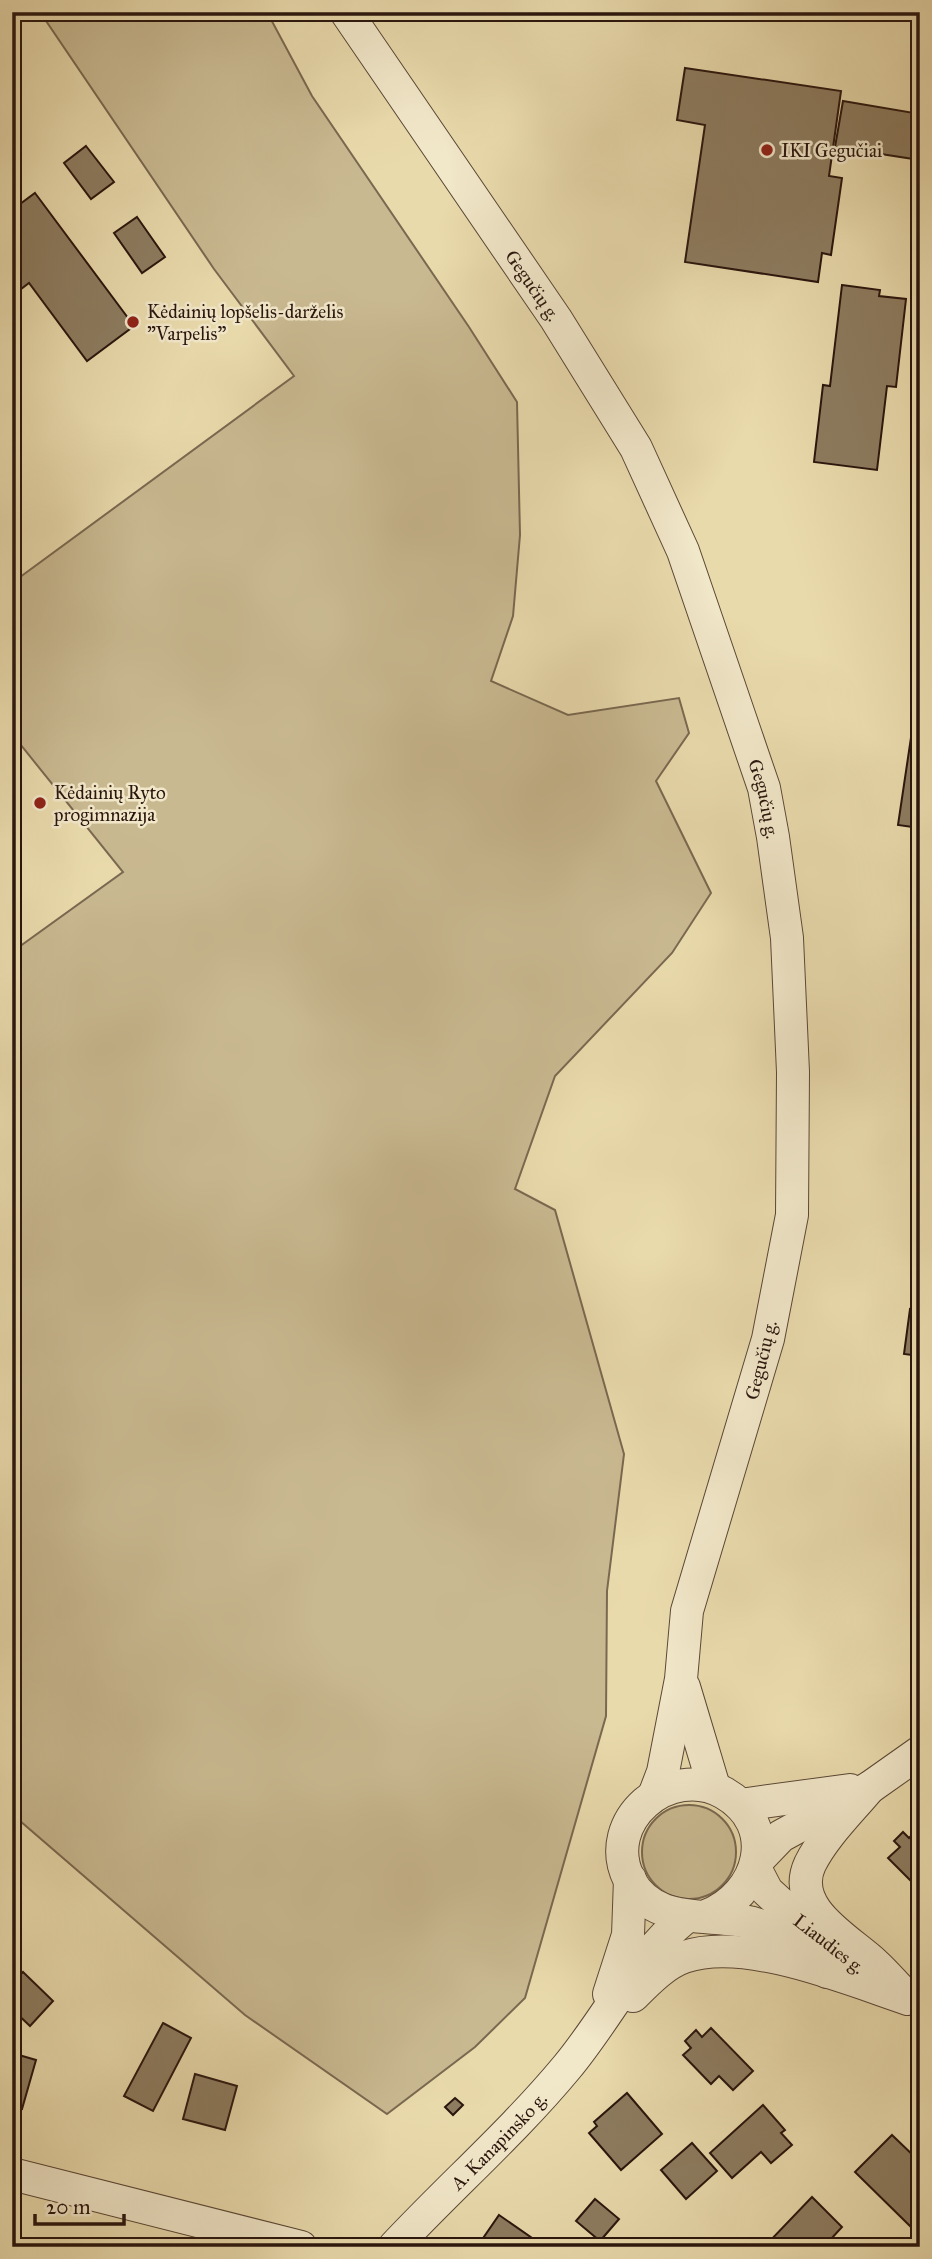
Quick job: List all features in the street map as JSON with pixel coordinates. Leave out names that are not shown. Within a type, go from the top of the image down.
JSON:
[{"type":"street","name":"Gegučių g.","points":[[346,12],[556,319],[636,448],[683,551],[764,788],[787,938],[793,1072],[792,1215],[768,1339],[687,1611],[681,1679],[663,1772],[655,1793]]},
{"type":"street","points":[[681,1679],[727,1796],[751,1821],[757,1840],[756,1864]]},
{"type":"street","points":[[596,2031],[652,1949],[696,1917],[737,1899],[756,1864],[781,1836],[869,1788],[920,1752]]},
{"type":"street","points":[[596,2031],[628,1935],[629,1879],[623,1849],[627,1827],[638,1808],[655,1793],[673,1785],[694,1783],[727,1796],[869,1788]]},
{"type":"street","points":[[869,1788],[819,1850],[809,1867],[807,1889],[817,1912],[829,1926],[875,1963],[914,2001]]},
{"type":"street","name":"Liaudies g.","points":[[756,1864],[767,1891],[809,1931],[848,1963],[914,2001]]},
{"type":"street","points":[[629,1879],[649,1903],[666,1913],[738,1918],[766,1928],[827,1972]]},
{"type":"street","points":[[596,2031],[645,1984],[672,1963],[685,1957],[753,1953],[827,1972],[914,2001]]},
{"type":"street","name":"A. Kanapinsko g.","points":[[394,2247],[529,2111],[596,2031]]},
{"type":"street","points":[[12,2174],[301,2247]]},
{"type":"shaded area","points":[[40,12],[267,12],[312,96],[517,402],[520,535],[513,616],[491,681],[568,715],[679,698],[689,733],[656,781],[711,893],[672,953],[555,1076],[515,1189],[555,1210],[624,1454],[607,1591],[606,1716],[525,1998],[475,2047],[387,2114],[245,2015],[12,1814],[12,952],[123,872],[12,734],[12,583],[294,376],[214,269]]},
{"type":"shaded area","points":[[689,1805],[707,1809],[722,1819],[732,1834],[736,1852],[732,1870],[722,1885],[707,1895],[689,1899],[671,1895],[656,1885],[646,1870],[642,1852],[646,1834],[656,1819],[671,1809]]},
{"type":"building","name":"IKI Gegučiai","points":[[685,68],[841,91],[829,176],[842,178],[831,255],[822,253],[818,282],[685,262],[705,125],[677,120]]},
{"type":"building","points":[[843,101],[920,114],[920,160],[835,147]]},
{"type":"building","points":[[86,146],[114,182],[91,199],[64,163]]},
{"type":"building","points":[[35,193],[134,326],[87,361],[29,283],[12,296],[12,210]]},
{"type":"building","points":[[137,217],[165,257],[142,273],[114,233]]},
{"type":"building","points":[[842,285],[880,290],[879,296],[906,299],[896,387],[887,386],[877,470],[814,462],[823,385],[830,386]]},
{"type":"building","points":[[920,677],[920,828],[898,825]]},
{"type":"building","points":[[910,1309],[920,1311],[920,1356],[904,1354]]},
{"type":"building","points":[[920,1827],[920,1890],[888,1858],[900,1847],[894,1841],[903,1832],[909,1838]]},
{"type":"building","points":[[23,1972],[53,2001],[30,2026],[12,2009],[12,1983]]},
{"type":"building","points":[[163,2023],[191,2038],[153,2111],[124,2096]]},
{"type":"building","points":[[711,2028],[753,2071],[733,2090],[719,2076],[711,2084],[683,2055],[691,2048],[685,2041],[696,2030],[702,2037]]},
{"type":"building","points":[[12,2053],[36,2060],[22,2109],[12,2107]]},
{"type":"building","points":[[195,2074],[237,2086],[225,2130],[183,2119]]},
{"type":"building","points":[[627,2093],[662,2134],[621,2170],[589,2133],[597,2126],[594,2122]]},
{"type":"building","points":[[455,2098],[463,2105],[453,2115],[445,2107]]},
{"type":"building","points":[[763,2105],[785,2130],[781,2133],[792,2145],[771,2163],[761,2152],[732,2178],[710,2153]]},
{"type":"building","points":[[892,2135],[918,2160],[920,2158],[920,2216],[910,2226],[855,2172]]},
{"type":"building","points":[[692,2143],[717,2171],[686,2199],[661,2170]]},
{"type":"building","points":[[812,2197],[842,2227],[830,2240],[835,2245],[764,2247]]},
{"type":"building","points":[[595,2199],[619,2219],[600,2241],[576,2221]]},
{"type":"building","points":[[499,2215],[545,2247],[477,2247]]},
{"type":"place","name":"IKI Gegučiai","points":[[767,150]]},
{"type":"place","name":"Kėdainių lopšelis-darželis \"Varpelis\"","points":[[133,322]]},
{"type":"place","name":"Kėdainių Ryto progimnazija","points":[[40,803]]}]
